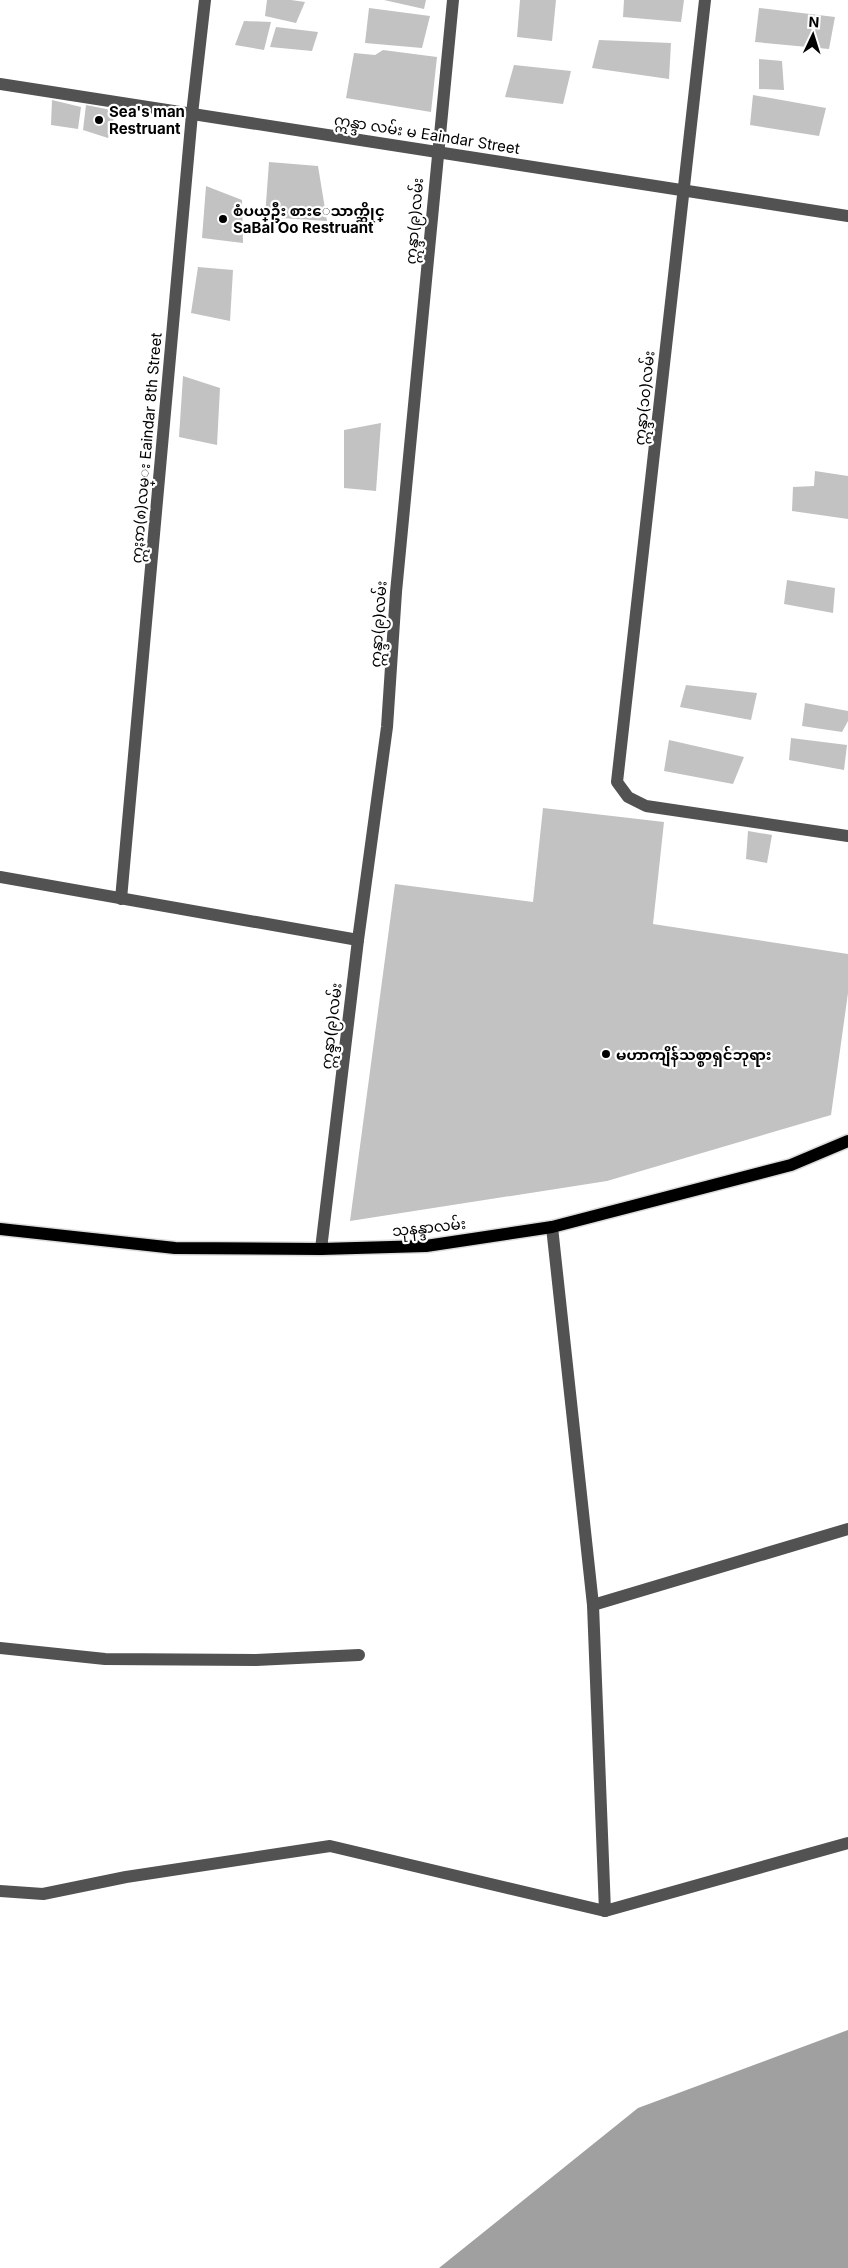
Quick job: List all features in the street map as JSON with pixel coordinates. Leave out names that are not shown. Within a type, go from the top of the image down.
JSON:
[{"type":"main road","name":"သုနန္ဒာလမ်း","points":[[0,1229],[175,1248],[321,1249],[426,1246],[552,1227],[791,1165],[848,1142]]},
{"type":"street","name":"ဣႏၵာ(၈)လမ္း Eaindar 8th Street","points":[[121,899],[192,114],[205,0]]},
{"type":"street","name":"ဣန္ဒာ(၉)လမ်း","points":[[321,1249],[386,726],[396,592],[453,0]]},
{"type":"street","name":"ဣန္ဒာ(၁၀)လမ်း","points":[[705,0],[617,782],[628,797],[646,806],[848,836]]},
{"type":"street","name":"ဣန္ဒာ လမ်း မ Eaindar Street","points":[[0,84],[848,216]]},
{"type":"street","points":[[0,877],[358,940]]},
{"type":"street","points":[[552,1227],[593,1606],[605,1911]]},
{"type":"street","points":[[593,1606],[848,1529]]},
{"type":"street","points":[[0,1648],[105,1658],[256,1660],[359,1656]]},
{"type":"street","points":[[0,1891],[43,1894],[126,1877],[330,1846],[605,1911],[848,1843]]},
{"type":"shaded area","points":[[848,2030],[848,2268],[439,2268],[638,2108]]},
{"type":"building","points":[[267,0],[305,2],[296,23],[265,16]]},
{"type":"building","points":[[384,0],[426,0],[424,9]]},
{"type":"building","points":[[520,0],[556,0],[552,41],[517,37]]},
{"type":"building","points":[[624,0],[684,0],[681,22],[623,17]]},
{"type":"building","points":[[369,8],[430,16],[422,48],[365,43]]},
{"type":"building","points":[[759,8],[835,17],[829,49],[755,42]]},
{"type":"building","points":[[244,21],[271,22],[264,50],[235,45]]},
{"type":"building","points":[[276,27],[318,32],[312,51],[270,47]]},
{"type":"building","points":[[599,40],[671,43],[669,79],[592,68]]},
{"type":"building","points":[[383,50],[437,57],[431,112],[346,98],[354,53],[375,55]]},
{"type":"building","points":[[759,59],[782,61],[784,90],[759,89]]},
{"type":"building","points":[[514,65],[571,71],[563,104],[505,97]]},
{"type":"building","points":[[753,95],[826,108],[819,136],[750,125]]},
{"type":"building","points":[[52,100],[81,107],[78,129],[51,125]]},
{"type":"building","name":"Sea's man Restruant","points":[[86,105],[116,111],[108,138],[83,130]]},
{"type":"building","points":[[269,162],[318,166],[327,221],[265,217]]},
{"type":"building","name":"စံပယ္ဦး စားေသာက္ဆိုင္ SaBal Oo Restruant","points":[[206,186],[242,200],[243,243],[202,238]]},
{"type":"building","points":[[198,267],[233,270],[230,321],[191,313]]},
{"type":"building","points":[[183,376],[220,388],[217,445],[179,437]]},
{"type":"building","points":[[381,423],[376,491],[344,488],[344,430]]},
{"type":"building","points":[[815,471],[848,476],[848,519],[792,511],[793,487],[814,486]]},
{"type":"building","points":[[787,580],[835,588],[833,613],[784,604]]},
{"type":"building","points":[[686,685],[757,693],[751,720],[680,707]]},
{"type":"building","points":[[805,703],[848,711],[848,721],[842,732],[802,726]]},
{"type":"building","points":[[791,738],[847,745],[844,770],[789,760]]},
{"type":"building","points":[[669,740],[744,757],[733,784],[664,771]]},
{"type":"building","name":"မဟာကျိန်သစ္စာရှင်ဘုရား","points":[[543,808],[664,822],[653,924],[848,954],[848,993],[831,1115],[607,1181],[350,1221],[395,884],[533,902]]},
{"type":"building","points":[[748,831],[772,835],[767,863],[746,859]]},
{"type":"place","name":"Sea's man Restruant","points":[[99,120]]},
{"type":"place","name":"စံပယ္ဦး စားေသာက္ဆိုင္ SaBal Oo Restruant","points":[[223,219]]},
{"type":"place","name":"မဟာကျိန်သစ္စာရှင်ဘုရား","points":[[606,1054]]}]
